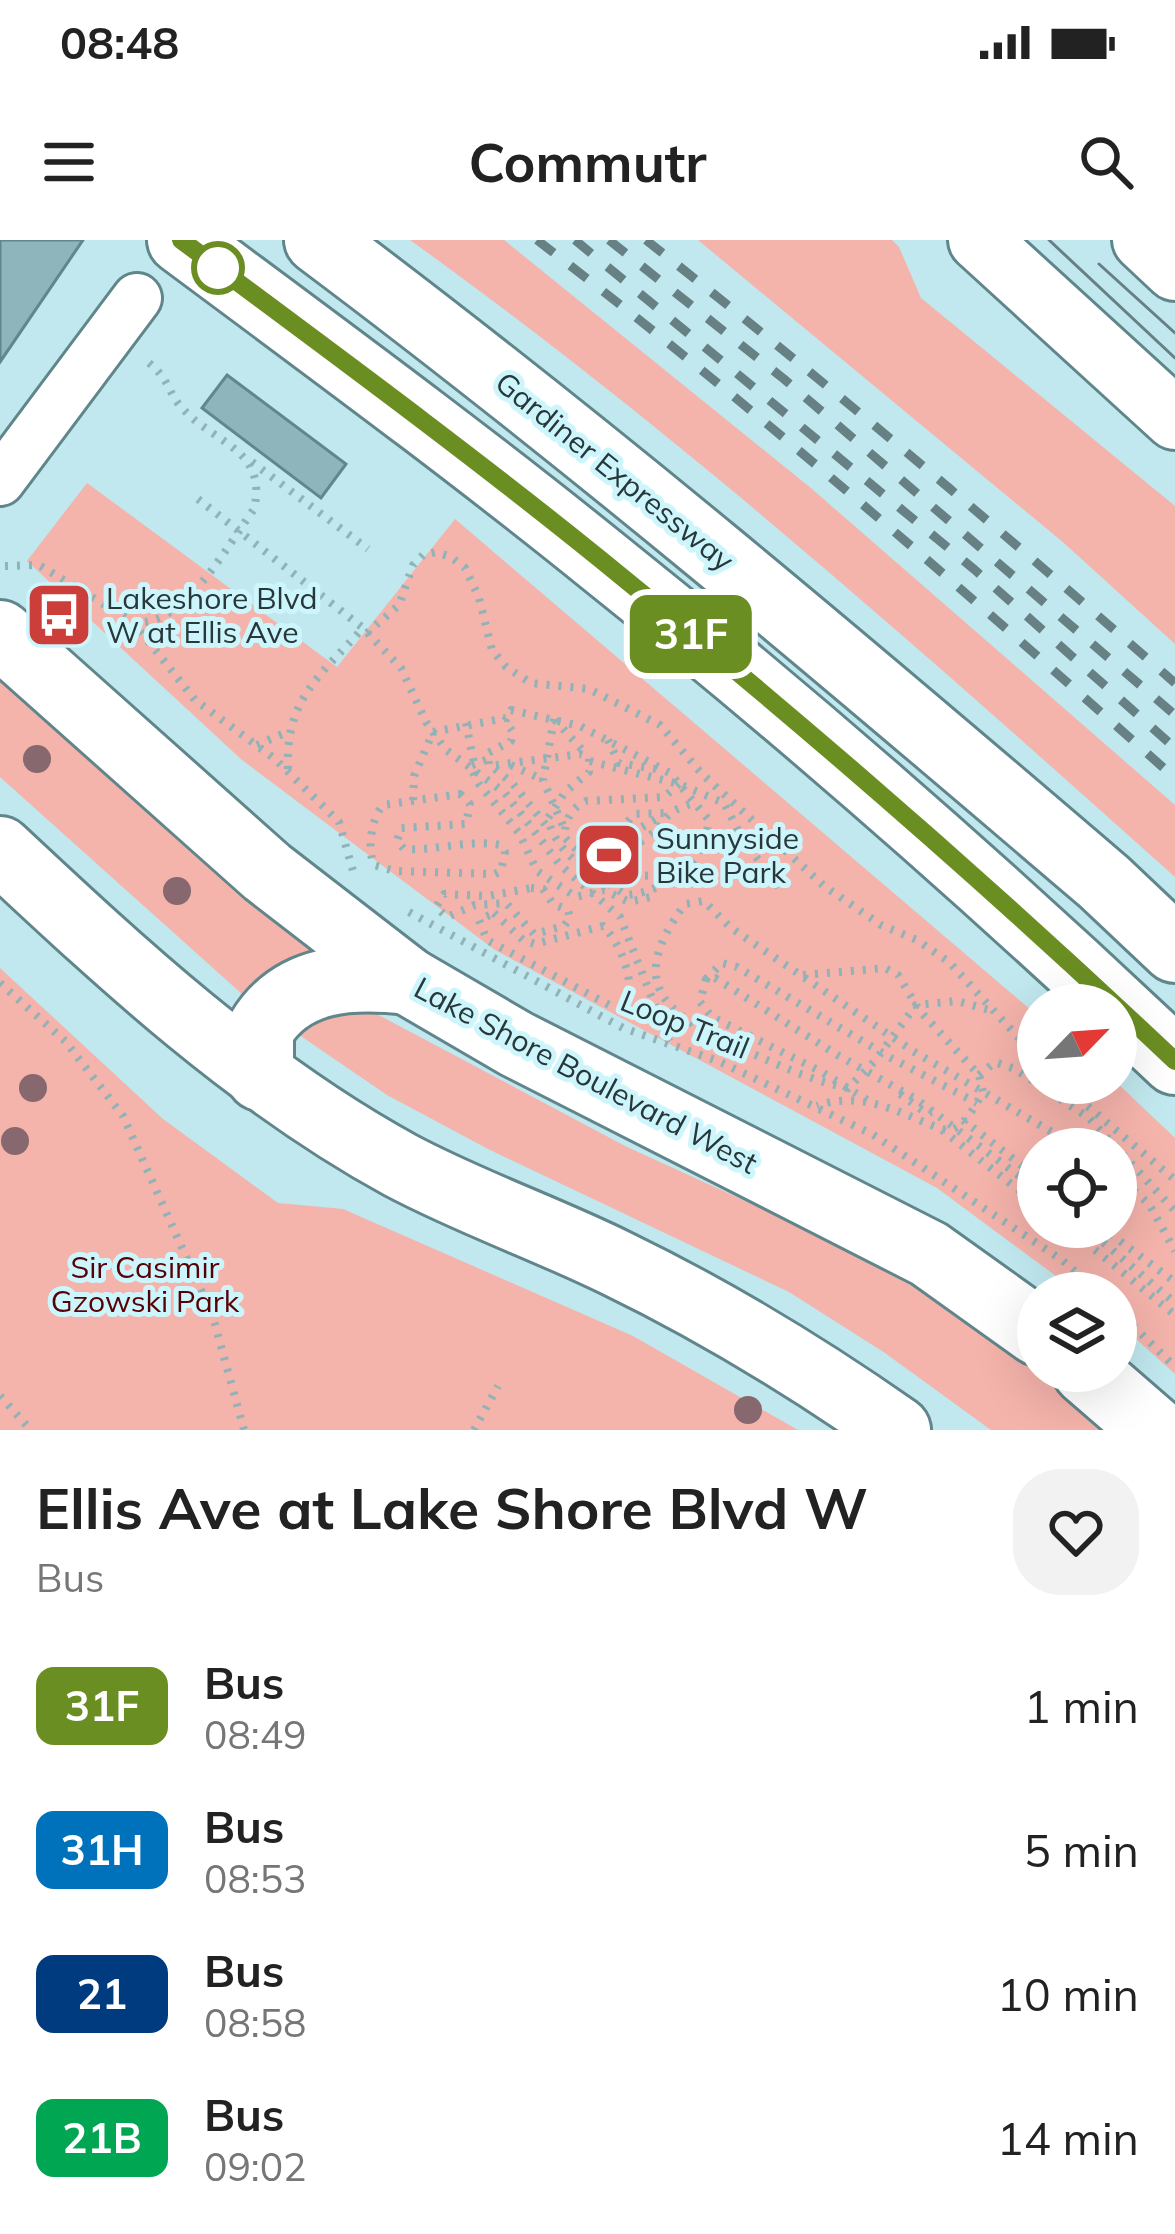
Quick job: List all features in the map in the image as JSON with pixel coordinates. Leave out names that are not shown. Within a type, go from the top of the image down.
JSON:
[{"type":"highway","points":[[181,240],[618,574],[1042,936],[1175,1060]]},
{"type":"highway","name":"Gardiner Expressway","points":[[318,240],[494,372],[664,509],[982,778],[1175,949]]},
{"type":"highway","name":"Lake Shore Boulevard West","points":[[0,634],[267,872],[408,981],[516,1044],[929,1254],[1017,1317]]},
{"type":"highway","points":[[0,850],[111,955],[260,1077],[401,1166],[615,1262],[723,1318],[820,1376],[897,1430]]},
{"type":"highway","points":[[260,1077],[260,1030],[284,1003],[355,975],[408,981]]},
{"type":"highway","points":[[1111,1392],[1154,1430]]},
{"type":"main road","points":[[979,240],[1175,419]]},
{"type":"main road","points":[[1143,240],[1175,270]]},
{"type":"street","points":[[0,481],[136,298]]},
{"type":"path","points":[[149,362],[170,385],[178,405],[368,549]]},
{"type":"path","points":[[133,622],[150,625],[175,611],[254,509],[255,472],[246,458]]},
{"type":"path","points":[[198,499],[365,631],[401,668],[445,749],[505,793],[560,865],[620,917],[671,1046]]},
{"type":"path","points":[[288,771],[289,731],[307,688],[399,605],[413,565],[423,555],[436,552],[451,557],[465,568],[479,598],[492,650],[506,667],[531,683],[589,689],[660,725],[702,774],[824,886],[881,925],[917,940],[949,962],[1017,1036]]},
{"type":"path","points":[[5,566],[39,566],[133,622],[196,700],[288,771],[339,822],[347,862],[356,875]]},
{"type":"path","points":[[433,732],[506,718],[511,710],[518,710],[580,725],[664,770],[704,811],[708,828],[679,876],[669,884],[626,895],[569,856],[513,784],[490,764],[488,753],[512,740],[506,718]]},
{"type":"path","points":[[554,719],[542,780],[565,838],[583,856],[648,837],[667,813]]},
{"type":"path","points":[[550,830],[548,818],[553,808],[589,772],[590,759],[554,719]]},
{"type":"path","points":[[466,724],[478,784],[519,833],[537,871],[576,898],[604,890],[629,902],[651,897]]},
{"type":"path","points":[[257,745],[289,731]]},
{"type":"path","points":[[413,800],[414,776],[433,732]]},
{"type":"path","points":[[608,740],[619,763],[664,770]]},
{"type":"path","points":[[472,765],[580,754],[679,784],[724,803],[743,840],[779,887]]},
{"type":"path","points":[[509,764],[542,780]]},
{"type":"path","points":[[564,828],[569,816],[586,801],[664,797],[679,784]]},
{"type":"path","points":[[460,794],[470,804],[470,815],[466,824],[455,827],[401,828],[398,841],[404,849],[500,844],[505,852],[501,871],[395,871],[374,865],[370,853],[376,813],[383,805],[413,800],[460,794]]},
{"type":"path","points":[[605,849],[634,814],[667,813],[694,803]]},
{"type":"path","points":[[596,874],[679,876]]},
{"type":"path","points":[[543,889],[554,904],[568,910],[570,918],[564,926],[534,934],[506,903],[475,905],[447,917],[436,907],[444,894],[464,896],[543,889]]},
{"type":"path","points":[[848,1088],[816,1082],[700,1030],[675,1012],[658,988],[654,964],[663,934],[685,904],[704,901],[731,928],[801,975],[1045,1128]]},
{"type":"path","name":"Loop Trail","points":[[394,903],[584,1008],[718,1061],[872,1134],[1076,1272]]},
{"type":"path","points":[[494,913],[535,944],[598,924],[613,937],[632,990],[622,1010],[487,940],[479,920],[494,913]]},
{"type":"path","points":[[866,1100],[712,1017],[700,1002],[706,979],[722,963],[737,967],[977,1103]]},
{"type":"path","points":[[801,975],[885,968],[898,975],[916,1005],[979,1075],[983,1092],[977,1103],[960,1123],[940,1130]]},
{"type":"path","points":[[706,979],[715,978],[932,1112],[960,1123],[1017,1163]]},
{"type":"path","points":[[0,982],[65,1041],[123,1117],[213,1317],[244,1430]]},
{"type":"path","points":[[837,1099],[865,1072],[916,1005],[957,1001],[994,1011]]},
{"type":"path","points":[[979,1075],[995,1062],[1015,1069],[1146,1152],[1175,1180]]},
{"type":"path","points":[[816,1106],[837,1099],[866,1100],[905,1112],[940,1130],[1017,1189]]},
{"type":"path","points":[[1081,1104],[1175,1211]]},
{"type":"path","points":[[960,1123],[1017,1172]]},
{"type":"path","points":[[1137,1193],[1149,1204],[1175,1251]]},
{"type":"path","points":[[1093,1248],[1175,1315]]},
{"type":"path","points":[[1109,1248],[1175,1303]]},
{"type":"path","points":[[1129,1248],[1175,1282]]},
{"type":"path","points":[[1137,1330],[1175,1367]]},
{"type":"path","points":[[1156,1349],[1175,1348]]},
{"type":"path","points":[[474,1430],[498,1386]]},
{"type":"path","points":[[0,1396],[31,1430]]},
{"type":"green space","points":[[410,240],[504,240],[812,489],[1175,805],[1175,877],[896,629],[706,469]]},
{"type":"green space","points":[[698,240],[892,240],[921,298],[1175,506],[1175,644],[1064,543]]},
{"type":"green space","name":"Sunnyside Bike Park","points":[[87,483],[337,667],[455,519],[1017,998],[1017,1104],[1137,1102],[1175,1138],[1175,1374],[1137,1340],[1137,1272],[1051,1272],[1018,1248],[1137,1248],[1137,1128],[1017,1128],[1017,1247],[937,1188],[495,950],[242,760],[27,561]]},
{"type":"green space","points":[[0,671],[330,958],[284,971],[242,994],[0,777]]},
{"type":"green space","name":"Sir Casimir Gzowski Park","points":[[0,968],[163,1119],[278,1203],[343,1209],[633,1336],[798,1430],[0,1430]]},
{"type":"green space","points":[[316,1011],[371,1011],[627,1147],[912,1277],[1017,1349],[1017,1392],[1071,1392],[1115,1430],[991,1430],[885,1353],[789,1292],[488,1149],[387,1095],[295,1032]]},
{"type":"building","points":[[0,240],[83,240],[0,362]]},
{"type":"building","points":[[227,375],[346,464],[321,498],[202,408]]},
{"type":"tram line","points":[[1049,240],[1175,358]]},
{"type":"tram line","points":[[1099,264],[1175,333]]},
{"type":"railway","points":[[537,240],[781,436],[1175,778]]},
{"type":"railway","points":[[575,240],[975,570],[1175,748]]},
{"type":"railway","points":[[609,240],[784,379],[1175,715]]},
{"type":"railway","points":[[646,240],[914,458],[1175,683]]},
{"type":"bus line","name":"31F","points":[[181,240],[600,559],[1042,936],[1175,1061]]},
{"type":"place","name":"Lakeshore Blvd W at Ellis Ave","points":[[59,615]]},
{"type":"place","name":"Sunnyside Bike Park","points":[[609,855]]}]
